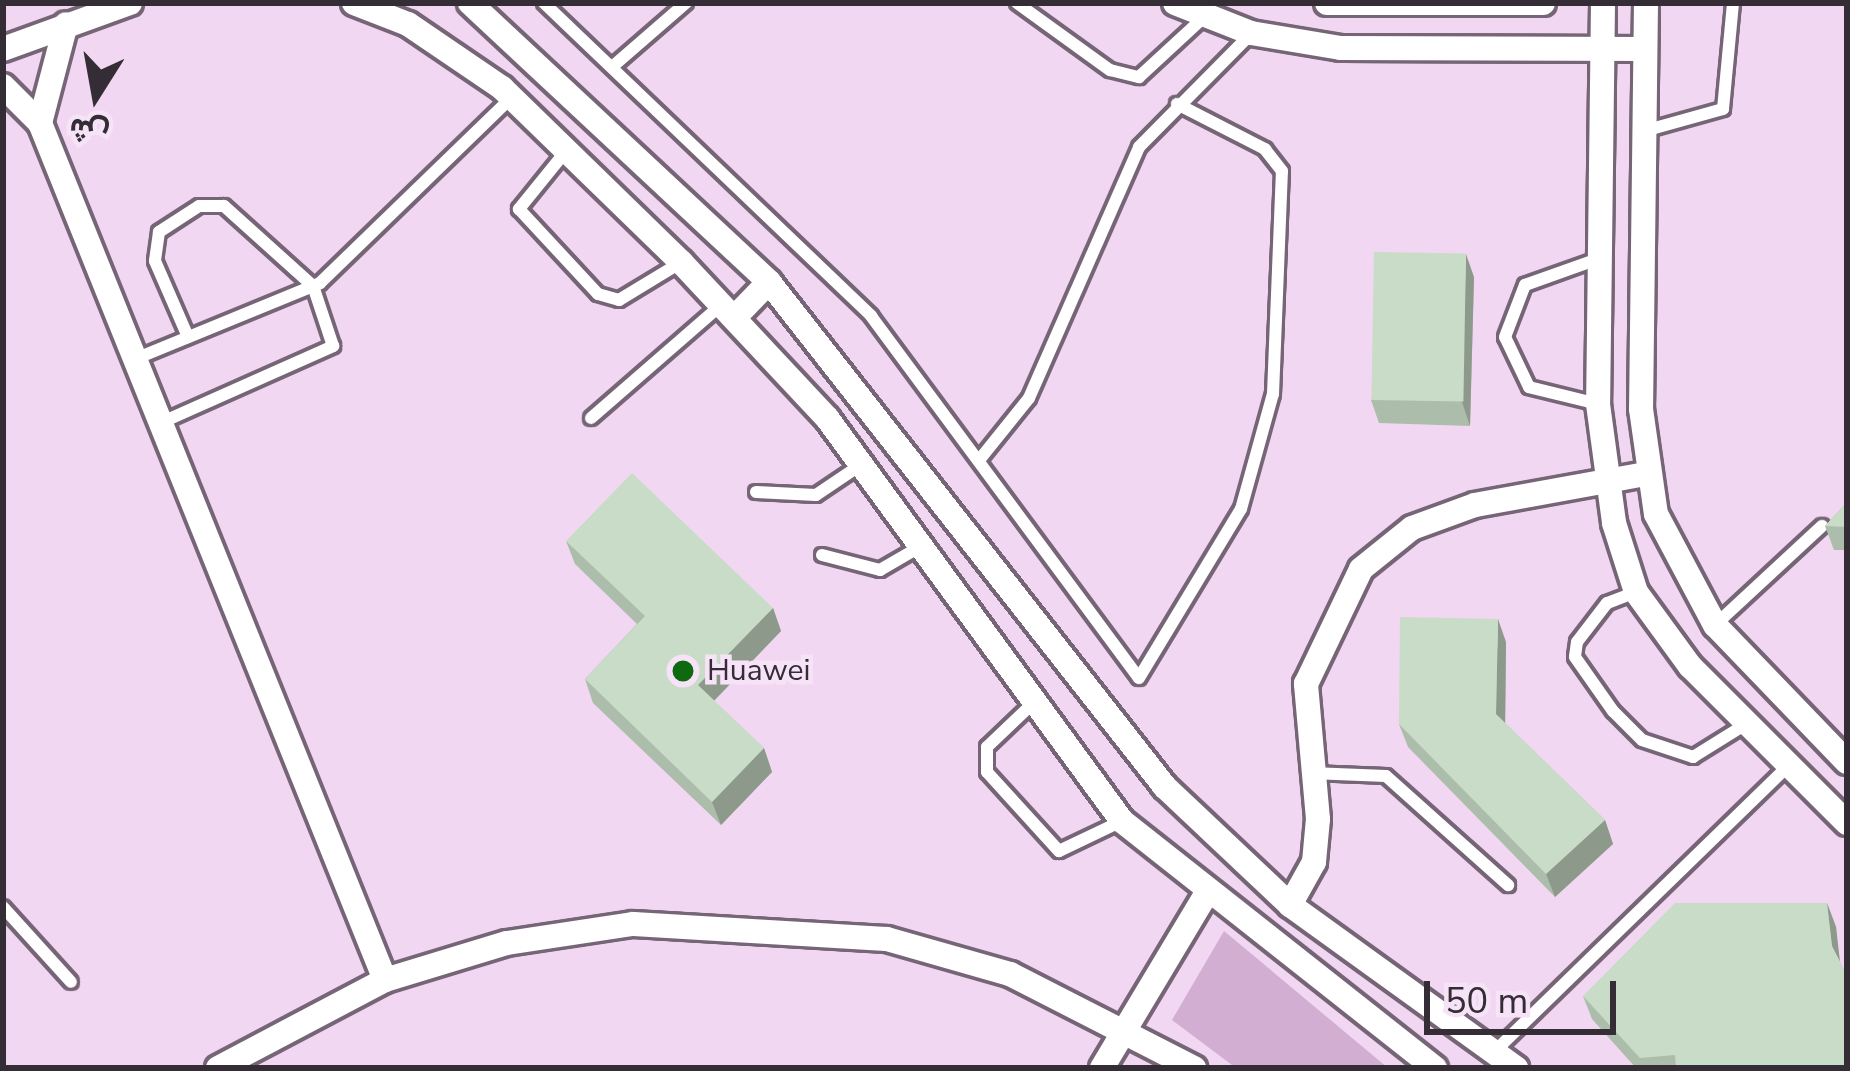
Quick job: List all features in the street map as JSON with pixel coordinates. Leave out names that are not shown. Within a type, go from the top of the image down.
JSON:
[{"type":"street","points":[[3,49],[130,3]]},
{"type":"street","points":[[354,3],[409,13],[512,98],[681,262],[729,310],[862,464],[924,545],[1029,707],[1122,821],[1206,894],[1435,1068]]},
{"type":"street","points":[[470,3],[769,281],[945,495],[1088,698],[1290,905],[1516,1068]]},
{"type":"street","points":[[1174,3],[1251,33],[1341,48],[1645,49]]},
{"type":"street","points":[[1327,3],[1544,3]]},
{"type":"street","points":[[1603,3],[1598,404],[1603,477],[1636,592],[1746,724],[1847,824]]},
{"type":"street","points":[[1646,3],[1646,474],[1671,554],[1715,625],[1847,762]]},
{"type":"street","points":[[40,123],[66,24]]},
{"type":"street","points":[[3,86],[40,123],[131,360],[385,980]]},
{"type":"street","points":[[729,310],[769,281]]},
{"type":"street","points":[[1290,905],[1314,862],[1306,684],[1361,569],[1412,528],[1603,477],[1646,474]]},
{"type":"street","points":[[1102,1068],[1206,894]]},
{"type":"street","points":[[218,1068],[385,980],[507,944],[633,924],[793,927],[1010,974],[1127,1025],[1194,1068]]},
{"type":"lane","points":[[544,3],[871,316],[1143,677],[1257,472],[1276,332],[1282,170],[1265,149],[1177,104]]},
{"type":"lane","points":[[612,67],[686,3]]},
{"type":"lane","points":[[1017,3],[1110,70],[1139,77],[1204,17]]},
{"type":"lane","points":[[1643,131],[1723,109],[1732,3]]},
{"type":"lane","points":[[980,459],[1019,416],[1139,147],[1251,33]]},
{"type":"lane","points":[[131,360],[313,286],[512,98]]},
{"type":"lane","points":[[566,151],[519,209],[598,294],[619,300],[681,262]]},
{"type":"lane","points":[[158,424],[328,357],[313,286],[224,206],[199,206],[159,232],[155,261],[188,337]]},
{"type":"lane","points":[[1598,404],[1529,387],[1504,337],[1526,285],[1600,259]]},
{"type":"lane","points":[[591,418],[729,310]]},
{"type":"lane","points":[[756,491],[816,495],[862,464]]},
{"type":"lane","points":[[1715,625],[1822,526]]},
{"type":"lane","points":[[822,555],[880,569],[924,545]]},
{"type":"lane","points":[[1636,592],[1607,603],[1577,642],[1575,657],[1613,711],[1642,740],[1693,757],[1746,724]]},
{"type":"lane","points":[[1029,707],[984,760],[1048,846],[1071,851],[1122,821]]},
{"type":"lane","points":[[1495,1051],[1789,765]]},
{"type":"lane","points":[[1311,773],[1386,776],[1508,886]]},
{"type":"lane","points":[[3,907],[71,982]]},
{"type":"shaded area","points":[[3,3],[1847,3],[1847,1068],[3,1068]]},
{"type":"shaded area","points":[[1224,931],[1388,1068],[1236,1068],[1172,1020]]},
{"type":"building","points":[[1374,252],[1466,254],[1463,402],[1371,400]]},
{"type":"building","name":"Huawei","points":[[632,473],[773,608],[698,685],[764,748],[712,802],[585,679],[645,616],[566,541]]},
{"type":"building","points":[[1847,502],[1847,527],[1825,526]]},
{"type":"building","points":[[1400,617],[1498,619],[1496,714],[1605,820],[1546,874],[1399,724]]},
{"type":"building","points":[[1675,903],[1827,903],[1832,946],[1847,975],[1847,1068],[1676,1068],[1675,1055],[1640,1058],[1583,996]]},
{"type":"place","name":"Huawei","points":[[683,671]]}]
